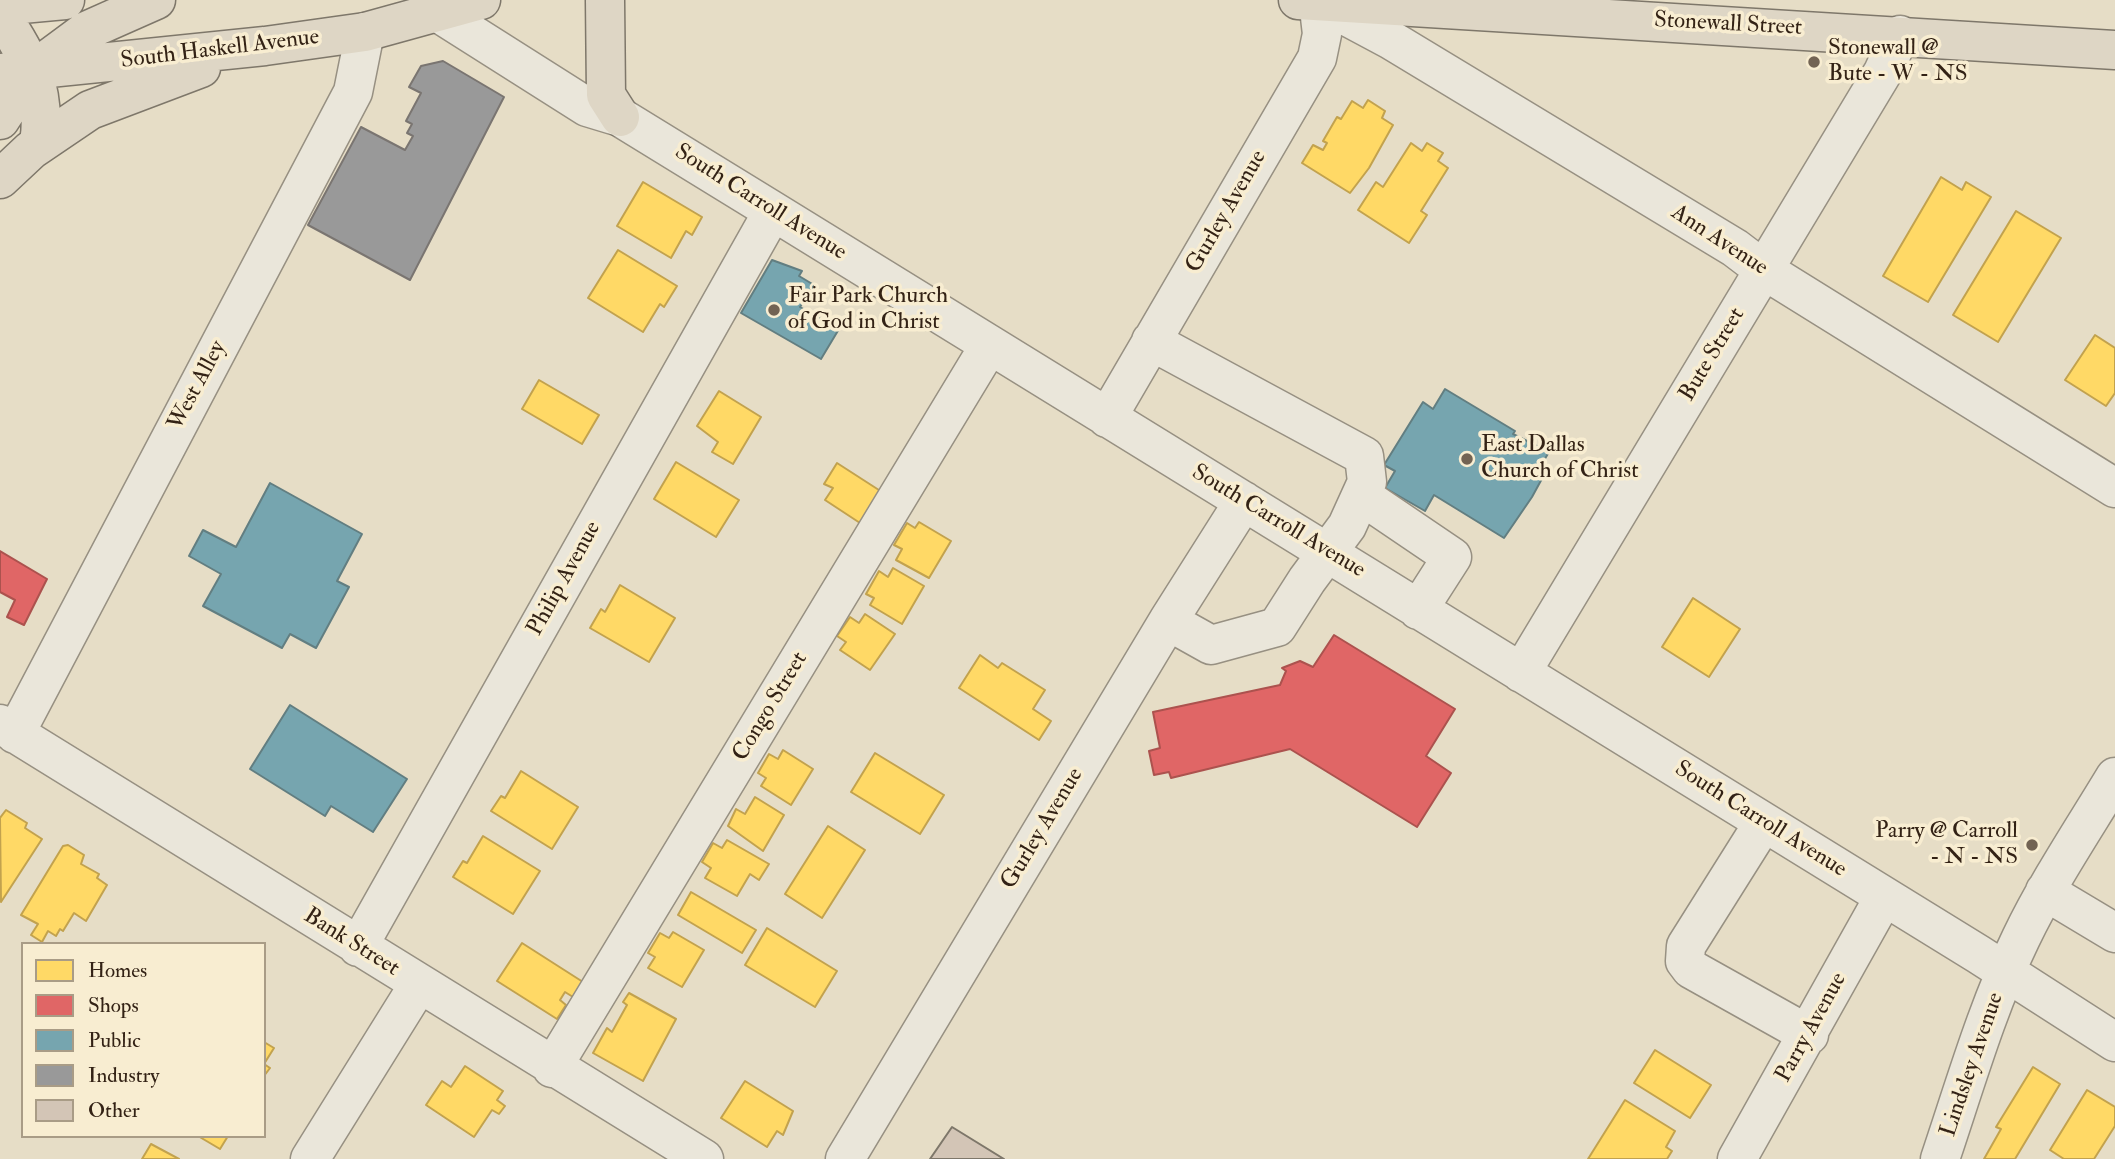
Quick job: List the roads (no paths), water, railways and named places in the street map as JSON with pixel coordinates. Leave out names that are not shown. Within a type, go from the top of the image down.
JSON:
[{"type":"main road","points":[[0,6],[65,0]]},
{"type":"main road","points":[[0,120],[16,72],[86,32],[156,0]]},
{"type":"main road","points":[[437,12],[481,0]]},
{"type":"main road","points":[[605,0],[606,95],[620,117]]},
{"type":"main road","name":"Stonewall Street","points":[[1312,0],[2115,50]]},
{"type":"main road","name":"South Haskell Avenue","points":[[16,72],[265,46],[365,32],[437,12]]},
{"type":"main road","points":[[0,13],[16,72],[44,113],[39,144]]},
{"type":"main road","points":[[0,179],[39,144],[90,110],[169,78],[265,46]]},
{"type":"street","name":"Ann Avenue","points":[[1312,0],[1391,40],[1735,248],[1764,270],[2115,488]]},
{"type":"street","name":"Gurley Avenue","points":[[1107,418],[1317,58],[1322,34],[1312,0]]},
{"type":"street","name":"South Carroll Avenue","points":[[437,12],[587,107],[620,117],[1328,552],[2115,1042]]},
{"type":"street","name":"West Alley","points":[[8,729],[353,92],[365,32]]},
{"type":"street","name":"Bute Street","points":[[1521,673],[1883,72],[1900,35]]},
{"type":"street","name":"Philip Avenue","points":[[358,947],[773,211]]},
{"type":"street","points":[[1151,341],[1364,456],[1367,481],[1347,526],[1277,627],[1210,645],[1168,621]]},
{"type":"street","name":"Congo Street","points":[[552,1068],[989,346]]},
{"type":"street","points":[[1362,496],[1452,557],[1418,610]]},
{"type":"street","name":"Gurley Avenue","points":[[845,1159],[1168,621],[1244,501]]},
{"type":"street","name":"Bank Street","points":[[8,729],[552,1068],[704,1159]]},
{"type":"street","points":[[2006,972],[2045,891],[2115,777]]},
{"type":"street","points":[[1764,822],[1686,946],[1685,961],[1691,969],[1809,1035]]},
{"type":"street","points":[[2045,891],[2115,933]]},
{"type":"street","name":"Parry Avenue","points":[[1737,1159],[1809,1035],[1884,897]]},
{"type":"street","name":"Lindsley Avenue","points":[[1940,1159],[2006,972]]},
{"type":"street","points":[[310,1159],[419,984]]},
{"type":"place","name":"Stonewall @ Bute - W - NS","points":[[1814,62]]},
{"type":"place","name":"Fair Park Church of God in Christ","points":[[774,310]]},
{"type":"place","name":"East Dallas Church of Christ","points":[[1467,459]]},
{"type":"place","name":"Parry @ Carroll - N - NS","points":[[2032,845]]}]
